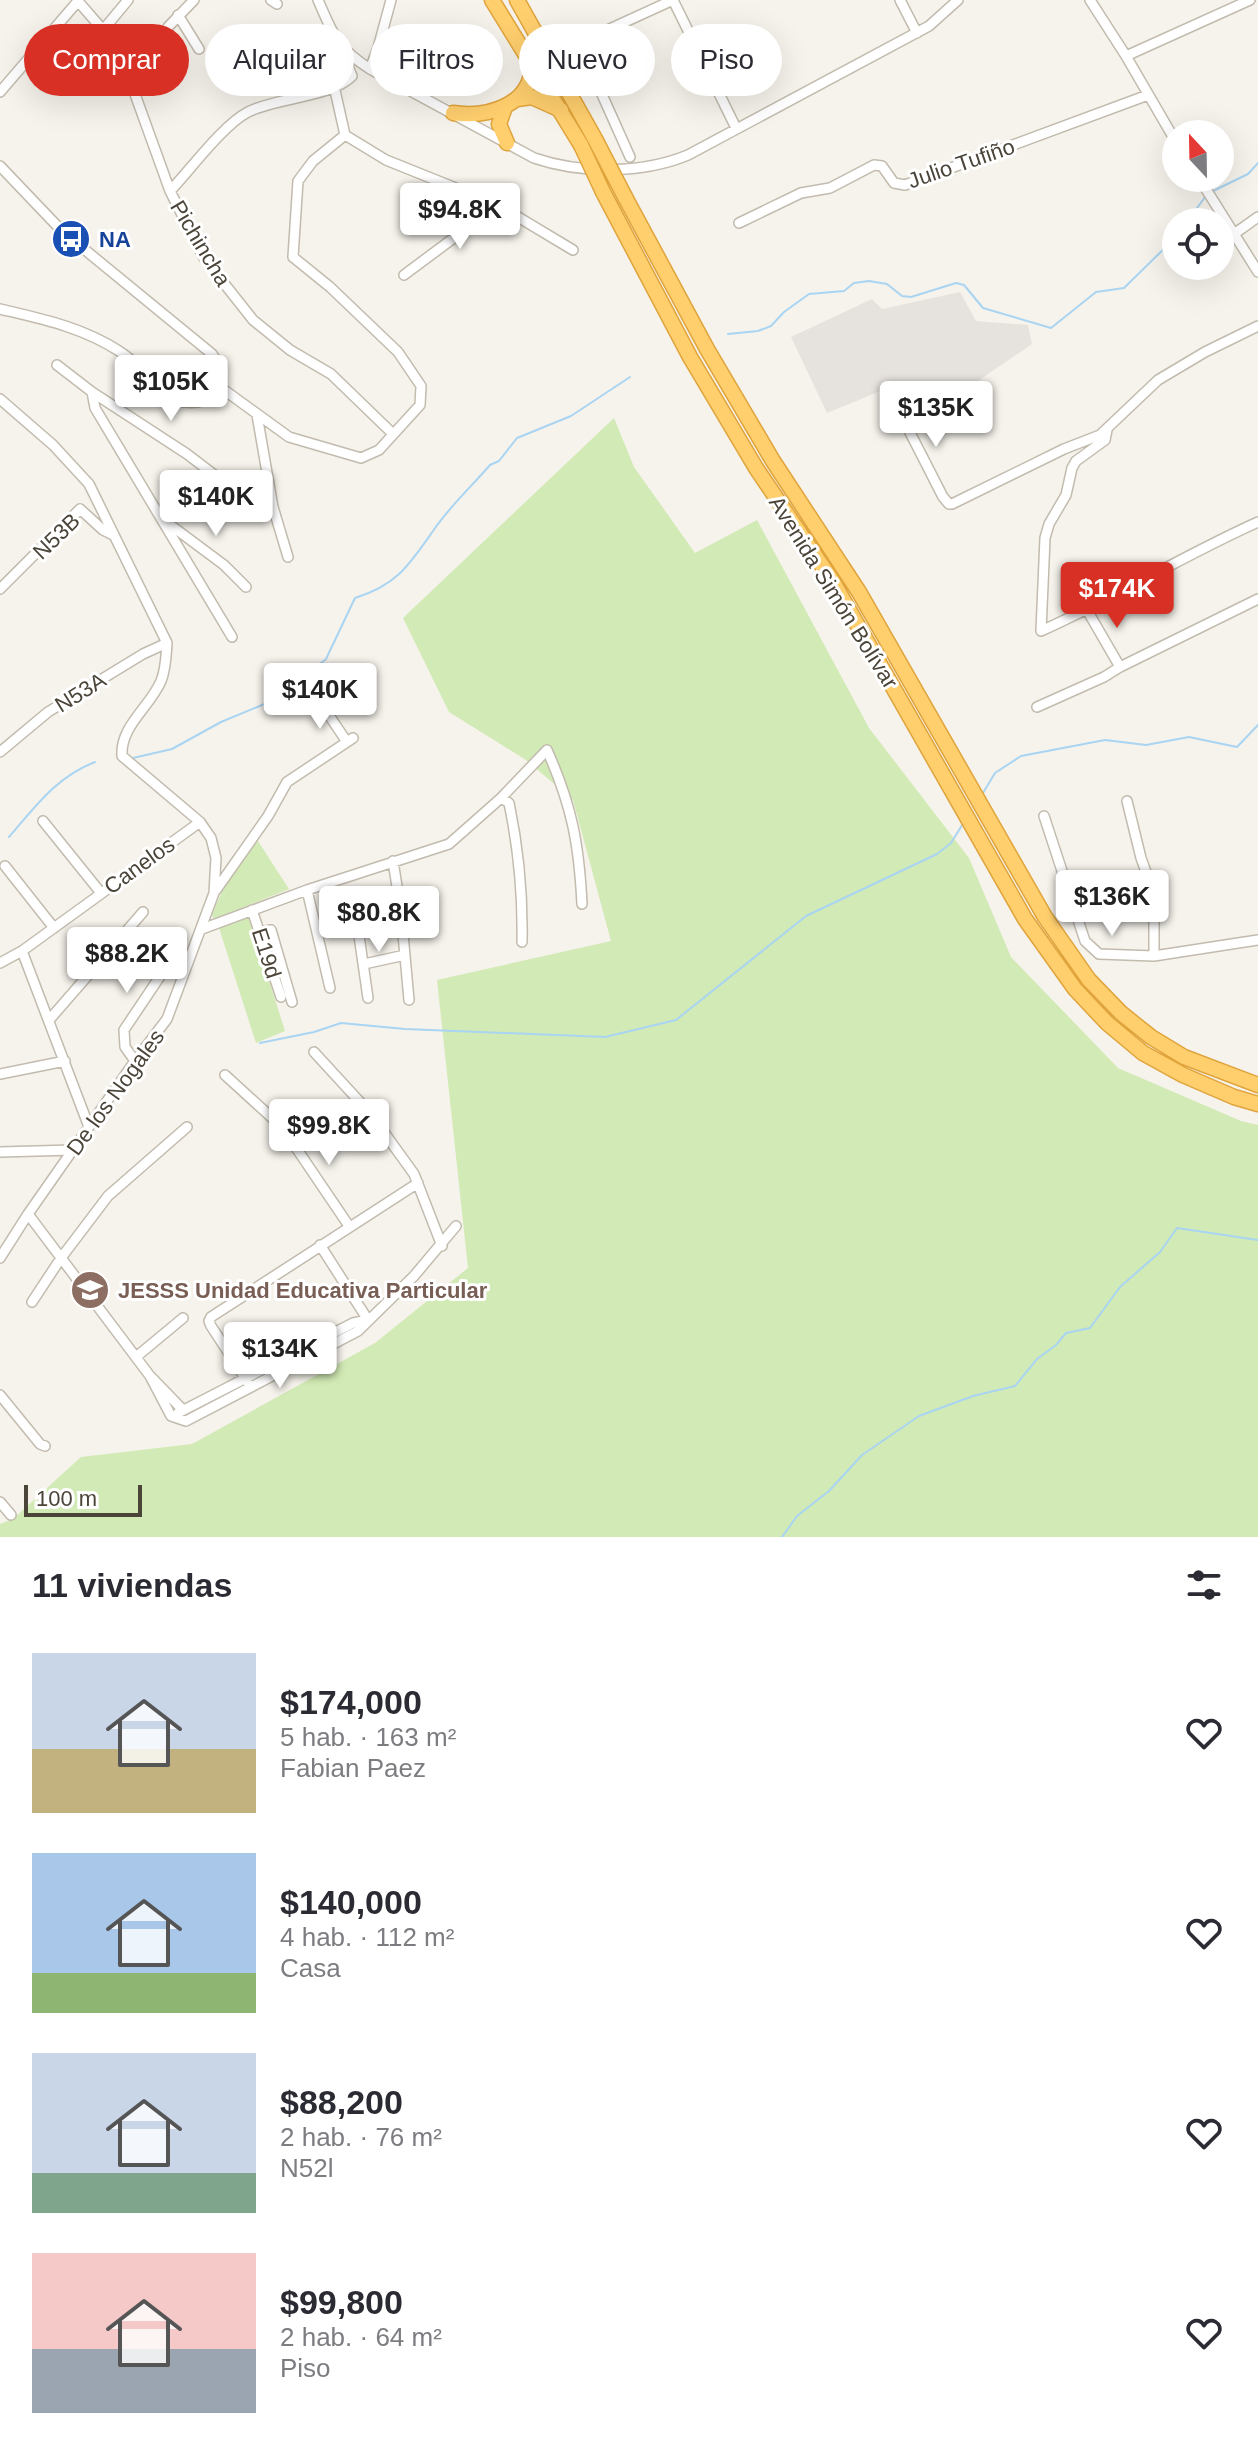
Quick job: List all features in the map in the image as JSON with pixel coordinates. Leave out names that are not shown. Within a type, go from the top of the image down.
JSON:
[{"type":"highway","name":"Avenida Simón Bolívar","points":[[492,0],[519,42]]},
{"type":"highway","name":"Avenida Simón Bolívar","points":[[517,0],[714,362],[773,461],[859,592],[1045,917],[1096,989],[1151,1037],[1184,1057],[1258,1085]]},
{"type":"highway","points":[[507,143],[499,124],[519,95]]},
{"type":"highway","name":"Avenida Simón Bolívar","points":[[552,96],[581,145],[690,357],[756,468],[833,582],[1025,919],[1089,1007],[1143,1053],[1183,1075],[1258,1104]]},
{"type":"highway","points":[[453,113],[480,115],[527,97],[542,100],[561,111]]},
{"type":"street","points":[[111,24],[128,0]]},
{"type":"street","points":[[170,24],[194,0]]},
{"type":"street","points":[[318,0],[329,24]]},
{"type":"street","points":[[630,157],[579,43],[673,0],[736,128]]},
{"type":"street","points":[[900,0],[917,33]]},
{"type":"street","points":[[421,96],[534,158],[569,167],[647,167],[688,155],[917,33],[940,19],[958,0]]},
{"type":"street","points":[[1090,0],[1163,120]]},
{"type":"street","points":[[1126,56],[1250,0]]},
{"type":"street","points":[[0,92],[78,1]]},
{"type":"street","name":"Pichincha","points":[[78,1],[97,24]]},
{"type":"street","points":[[385,24],[392,1]]},
{"type":"street","points":[[178,15],[199,49]]},
{"type":"street","points":[[354,59],[370,69]]},
{"type":"street","name":"Julio Tufiño","points":[[739,223],[801,193],[830,188],[874,165],[882,166],[894,183],[905,185],[1148,95]]},
{"type":"street","name":"Pichincha","points":[[137,96],[170,191],[204,258],[253,320],[290,350],[331,374],[393,434]]},
{"type":"street","points":[[170,191],[242,116],[300,96]]},
{"type":"street","points":[[336,96],[345,135],[404,168],[498,205],[573,250]]},
{"type":"street","points":[[220,387],[297,440],[361,458],[379,450],[420,405],[423,393],[418,380],[398,352],[322,279],[294,259],[292,253],[298,181],[313,161],[345,135]]},
{"type":"street","points":[[0,166],[62,231],[212,354],[222,372],[220,387],[206,400],[184,402],[121,352],[88,333],[0,309]]},
{"type":"street","points":[[404,275],[498,205]]},
{"type":"street","points":[[1258,217],[1234,234],[1258,272]]},
{"type":"street","points":[[898,409],[949,504],[964,500],[1045,457],[1107,430],[1158,380],[1258,326]]},
{"type":"street","points":[[57,365],[92,392],[187,454],[251,503],[273,507]]},
{"type":"street","points":[[92,392],[95,408],[232,637]]},
{"type":"street","points":[[0,399],[81,474],[94,494],[167,643]]},
{"type":"street","points":[[257,415],[273,507],[288,557]]},
{"type":"street","points":[[1107,430],[1105,440],[1076,461],[1066,495],[1049,524],[1045,538],[1041,631],[1258,522]]},
{"type":"street","name":"N53B","points":[[0,589],[80,509],[103,530],[114,535]]},
{"type":"street","points":[[161,518],[224,565],[246,587]]},
{"type":"street","points":[[1037,707],[1104,677],[1258,599]]},
{"type":"street","points":[[1087,610],[1120,667]]},
{"type":"street","name":"N53A","points":[[0,752],[48,712],[143,654],[167,643]]},
{"type":"street","name":"De los Nogales","points":[[1,1255],[167,1019],[214,893],[216,858],[211,838],[200,822],[122,756],[127,732],[160,684],[166,665],[167,643]]},
{"type":"street","points":[[214,893],[268,816],[287,782],[350,740],[320,702]]},
{"type":"street","points":[[202,929],[456,840],[547,750],[570,808],[576,833],[582,904]]},
{"type":"street","points":[[501,798],[509,803],[518,846],[523,890],[522,942]]},
{"type":"street","points":[[1127,801],[1141,858],[1154,894],[1154,956]]},
{"type":"street","points":[[1044,816],[1088,947],[1099,954],[1154,956],[1258,940]]},
{"type":"street","points":[[43,821],[101,893]]},
{"type":"street","name":"Canelos","points":[[0,963],[22,951],[200,822]]},
{"type":"street","points":[[393,861],[409,1000]]},
{"type":"street","points":[[5,866],[54,928]]},
{"type":"street","points":[[307,890],[330,988]]},
{"type":"street","name":"E19d","points":[[252,910],[281,997]]},
{"type":"street","points":[[50,1019],[143,912]]},
{"type":"street","points":[[368,998],[357,919],[401,912]]},
{"type":"street","points":[[260,932],[271,930],[292,1002]]},
{"type":"street","points":[[22,951],[89,1127]]},
{"type":"street","points":[[135,1061],[125,1047],[124,1030],[175,954]]},
{"type":"street","points":[[364,964],[405,955]]},
{"type":"street","points":[[314,1052],[370,1113],[418,1183],[442,1246]]},
{"type":"street","points":[[0,1074],[65,1061]]},
{"type":"street","points":[[225,1075],[282,1127],[349,1226]]},
{"type":"street","points":[[32,1302],[108,1196],[187,1127]]},
{"type":"street","points":[[0,1152],[73,1150]]},
{"type":"street","points":[[248,1383],[211,1326],[211,1317],[418,1183]]},
{"type":"street","points":[[28,1214],[150,1376],[183,1410]]},
{"type":"street","points":[[171,1416],[358,1331],[442,1246],[456,1226]]},
{"type":"street","points":[[320,1245],[368,1320]]},
{"type":"street","points":[[136,1357],[183,1318]]},
{"type":"street","points":[[150,1376],[171,1416],[186,1421],[248,1383]]},
{"type":"street","points":[[0,1395],[40,1444],[45,1446]]},
{"type":"street","points":[[0,1502],[11,1515]]},
{"type":"shaded area","points":[[960,292],[976,321],[1028,325],[1032,344],[969,387],[897,421],[883,390],[827,413],[791,337],[872,299],[882,309]]},
{"type":"green space","points":[[614,418],[634,467],[695,553],[757,520],[869,728],[969,858],[1011,957],[1118,1068],[1241,1121],[1258,1125],[1258,1537],[0,1537],[0,1524],[13,1519],[81,1457],[192,1444],[375,1343],[468,1268],[437,980],[611,941],[573,800],[526,760],[449,712],[403,618]]},
{"type":"green space","points":[[256,838],[289,889],[214,919],[212,915],[226,884]]},
{"type":"green space","points":[[249,917],[285,1031],[256,1043],[219,928]]},
{"type":"waterway","points":[[1234,181],[1248,174],[1258,163]]},
{"type":"waterway","points":[[1197,208],[1205,197]]},
{"type":"waterway","points":[[728,334],[758,331],[771,326],[809,294],[844,291],[854,283],[869,281],[887,284],[902,296],[911,297],[956,283],[964,285],[983,308],[1051,328],[1096,292],[1124,288],[1162,251]]},
{"type":"waterway","points":[[133,758],[172,749],[221,722],[279,698],[326,659],[355,598],[382,587],[401,572],[453,505],[490,465],[499,461],[517,438],[571,416],[630,377]]},
{"type":"waterway","points":[[983,793],[995,773],[1021,756],[1105,740],[1146,745],[1189,737],[1237,747],[1258,725]]},
{"type":"waterway","points":[[9,837],[58,784],[95,762]]},
{"type":"waterway","points":[[260,1043],[341,1023],[405,1029],[605,1037],[676,1020],[806,916],[937,854],[951,843],[964,822]]},
{"type":"waterway","points":[[782,1537],[797,1516],[829,1491],[862,1455],[919,1416],[973,1396],[1015,1386],[1037,1359],[1066,1333],[1090,1328],[1120,1287],[1160,1252],[1177,1228],[1258,1240]]},
{"type":"place","name":"NA","points":[[71,239]]},
{"type":"place","name":"JESSS Unidad Educativa Particular","points":[[90,1290]]}]
